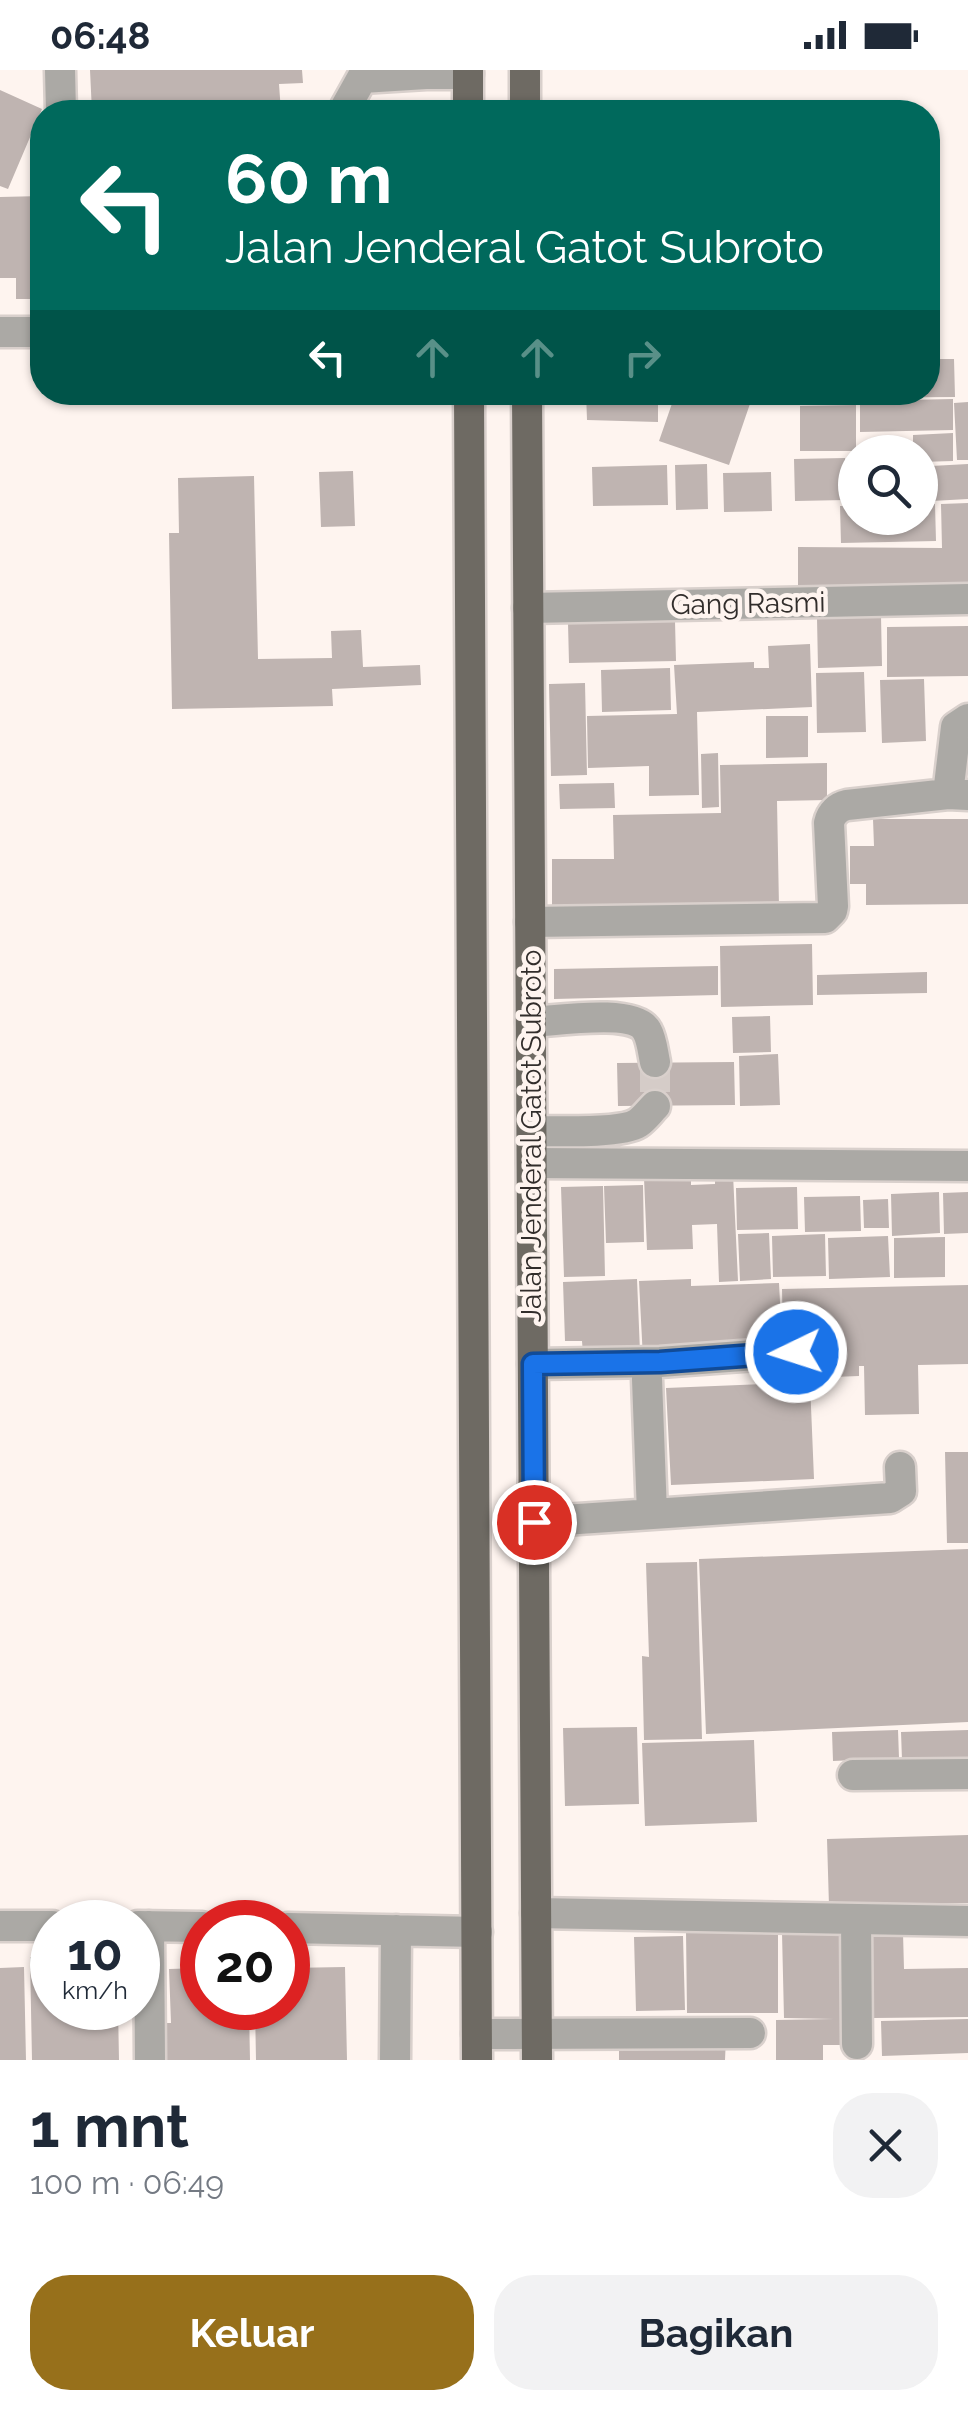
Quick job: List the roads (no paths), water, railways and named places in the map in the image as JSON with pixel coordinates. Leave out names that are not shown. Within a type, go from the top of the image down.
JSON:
[{"type":"main road","points":[[525,70],[525,100]]},
{"type":"main road","points":[[468,72],[468,100]]},
{"type":"main road","name":"Jalan Jenderal Gatot Subroto","points":[[469,405],[477,2047]]},
{"type":"main road","name":"Jalan Jenderal Gatot Subroto","points":[[527,405],[537,2047]]},
{"type":"street","points":[[60,70],[61,100]]},
{"type":"street","points":[[349,100],[362,74],[468,72]]},
{"type":"street","points":[[0,332],[30,332]]},
{"type":"street","name":"Gang Rasmi","points":[[528,608],[968,598]]},
{"type":"street","points":[[530,922],[826,918],[833,906],[830,816],[848,805],[958,795],[956,726],[968,719]]},
{"type":"street","points":[[531,1022],[622,1018],[638,1022],[647,1030],[655,1062]]},
{"type":"street","points":[[532,1131],[612,1130],[637,1124],[655,1106]]},
{"type":"street","points":[[532,1163],[968,1166]]},
{"type":"street","points":[[660,1362],[793,1362],[646,1380],[533,1373],[660,1362]]},
{"type":"street","points":[[646,1380],[652,1514]]},
{"type":"street","points":[[534,1522],[890,1498],[901,1491],[900,1466]]},
{"type":"street","points":[[853,1774],[968,1774]]},
{"type":"street","points":[[536,1913],[968,1921]]},
{"type":"street","points":[[856,1919],[858,2044]]},
{"type":"street","points":[[0,1926],[30,1926]]},
{"type":"street","points":[[310,1928],[477,1932]]},
{"type":"street","points":[[395,2060],[396,1930]]},
{"type":"street","points":[[148,2030],[150,2060]]},
{"type":"street","points":[[477,2047],[537,2047],[750,2033]]},
{"type":"tunnel","points":[[655,1062],[655,1106]]}]
